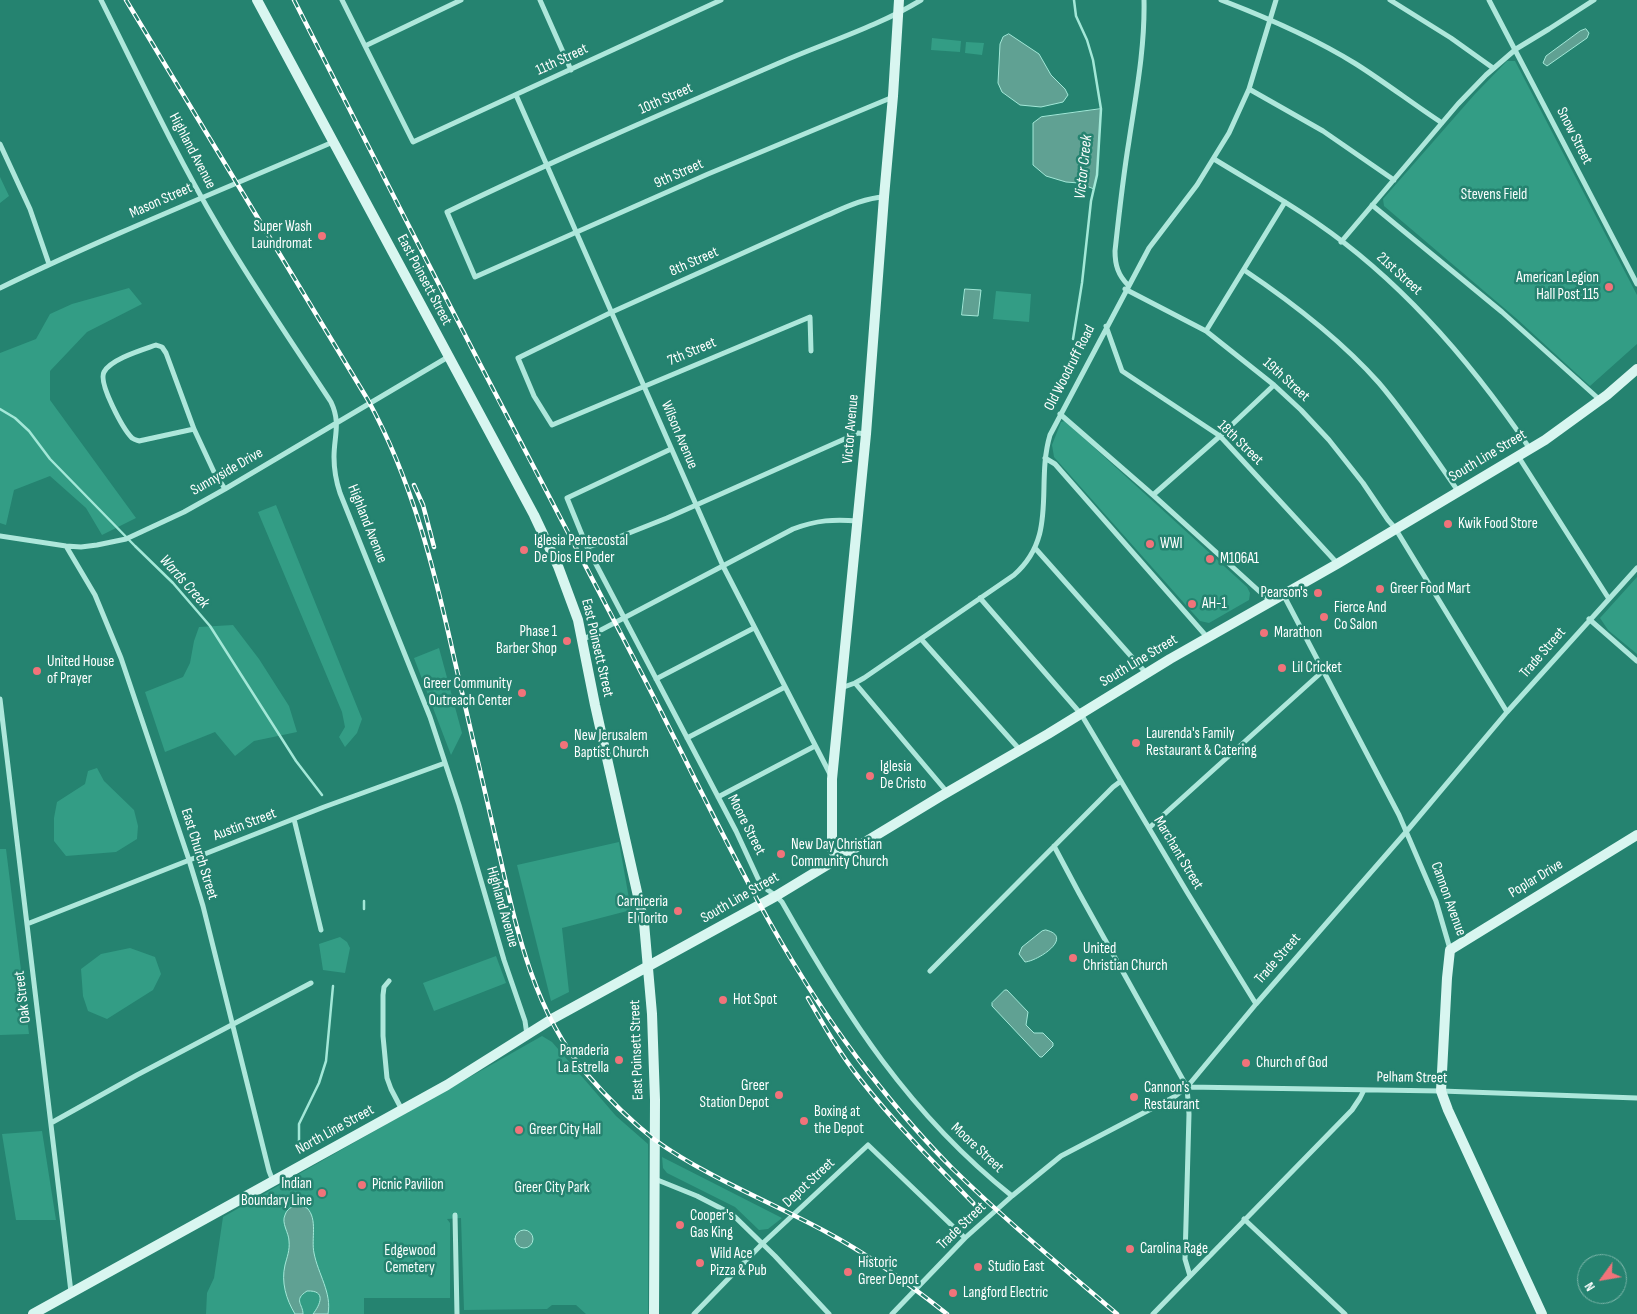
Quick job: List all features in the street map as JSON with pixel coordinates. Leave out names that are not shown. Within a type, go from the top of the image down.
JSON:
[{"type":"main road","name":"East Poinsett Street","points":[[257,0],[547,540],[578,620],[581,641],[644,923],[654,1063],[654,1314]]},
{"type":"main road","name":"Victor Avenue","points":[[837,858],[832,849],[832,779],[866,434],[884,197],[894,96],[899,0]]},
{"type":"main road","name":"South Line Street","points":[[648,967],[776,896],[947,792],[1081,714],[1146,673],[1337,564],[1518,456],[1572,421],[1637,369]]},
{"type":"main road","name":"Poplar Drive","points":[[1450,950],[1637,835]]},
{"type":"main road","name":"Cannon Avenue","points":[[1450,950],[1441,1091],[1540,1313]]},
{"type":"main road","name":"North Line Street","points":[[33,1314],[456,1080],[600,992],[648,967]]},
{"type":"street","name":"Highland Avenue","points":[[101,0],[202,197],[253,284],[336,411],[338,422],[334,457],[335,474],[340,493],[430,717],[478,867],[504,960],[526,1021],[527,1035]]},
{"type":"street","points":[[342,0],[364,46],[462,0]]},
{"type":"street","points":[[540,0],[571,70]]},
{"type":"street","name":"11th Street","points":[[364,46],[413,142],[721,0]]},
{"type":"street","name":"10th Street","points":[[475,277],[447,212],[547,164],[782,62],[898,15],[921,0]]},
{"type":"street","points":[[1126,287],[1117,270],[1115,251],[1123,176],[1140,77],[1144,0]]},
{"type":"street","points":[[1221,0],[1313,40],[1355,63],[1397,90],[1442,123]]},
{"type":"street","name":"Old Woodruff Road","points":[[842,688],[855,684],[1019,570],[1036,548],[1043,516],[1045,458],[1050,435],[1148,248],[1196,185],[1229,133],[1249,89],[1276,0]]},
{"type":"street","points":[[1390,0],[1451,38],[1494,68]]},
{"type":"street","name":"Snow Street","points":[[1489,0],[1637,284]]},
{"type":"street","points":[[1342,242],[1372,204],[1471,90],[1516,49],[1594,0]]},
{"type":"street","points":[[1249,89],[1323,131],[1394,180]]},
{"type":"street","name":"Wilson Avenue","points":[[516,95],[723,566],[832,779]]},
{"type":"street","name":"9th Street","points":[[475,277],[708,174],[894,96]]},
{"type":"street","name":"Mason Street","points":[[0,288],[49,264],[202,197],[334,142]]},
{"type":"street","points":[[0,144],[30,209],[49,264]]},
{"type":"street","name":"21st Street","points":[[1214,159],[1319,224],[1401,291],[1445,336],[1530,448]]},
{"type":"street","name":"8th Street","points":[[552,425],[534,396],[518,358],[612,312],[823,217],[851,205],[876,197],[884,197]]},
{"type":"street","points":[[1206,331],[1285,202]]},
{"type":"street","points":[[1372,204],[1502,312],[1600,400]]},
{"type":"street","points":[[1244,270],[1298,308],[1363,366],[1406,418],[1458,491]]},
{"type":"street","name":"19th Street","points":[[1126,287],[1206,331],[1274,385],[1329,440],[1395,528],[1507,712]]},
{"type":"street","name":"7th Street","points":[[552,425],[810,317],[811,352]]},
{"type":"street","name":"18th Street","points":[[1106,326],[1122,371],[1220,436],[1337,564]]},
{"type":"street","points":[[194,430],[143,441],[132,438],[111,403],[102,379],[104,372],[109,366],[132,354],[156,345],[162,347],[166,353],[194,430],[214,472],[225,489]]},
{"type":"street","name":"Sunnyside Drive","points":[[0,536],[66,546],[97,546],[126,539],[184,512],[225,489],[448,357]]},
{"type":"street","points":[[1153,495],[1274,385]]},
{"type":"street","points":[[1060,414],[1270,601]]},
{"type":"street","points":[[587,547],[641,529],[858,433],[866,434]]},
{"type":"street","name":"Moore Street","points":[[671,448],[567,498],[587,547],[718,797],[761,885],[782,902],[847,1011],[922,1112],[1012,1196]]},
{"type":"street","points":[[1518,456],[1609,599]]},
{"type":"street","points":[[1045,458],[1055,464],[1207,637]]},
{"type":"street","points":[[581,641],[780,535],[807,524],[835,519],[858,521]]},
{"type":"street","name":"East Church Street","points":[[66,546],[95,595],[121,658],[189,860],[273,1182]]},
{"type":"street","points":[[1036,548],[1146,673]]},
{"type":"street","name":"Trade Street","points":[[892,1314],[965,1238],[1061,1156],[1174,1097],[1187,1087],[1507,712],[1637,568]]},
{"type":"street","name":"Cannon Avenue","points":[[1283,594],[1324,670],[1406,832],[1436,901],[1450,950]]},
{"type":"street","name":"Marchant Street","points":[[980,598],[1081,714],[1256,1004]]},
{"type":"street","points":[[1589,619],[1637,661]]},
{"type":"street","points":[[656,679],[754,628]]},
{"type":"street","points":[[921,639],[1020,750]]},
{"type":"street","points":[[1149,828],[1324,670]]},
{"type":"street","points":[[855,684],[947,792]]},
{"type":"street","points":[[687,738],[785,687]]},
{"type":"street","name":"Oak Street","points":[[0,700],[71,1292]]},
{"type":"street","points":[[718,797],[815,746]]},
{"type":"street","name":"Austin Street","points":[[27,924],[294,819],[445,763]]},
{"type":"street","points":[[930,971],[1113,787],[1122,782]]},
{"type":"street","points":[[294,819],[321,930]]},
{"type":"street","points":[[1054,846],[1187,1087],[1189,1114],[1185,1259],[1190,1276]]},
{"type":"street","points":[[51,1123],[232,1023],[311,982]]},
{"type":"street","points":[[389,982],[384,987],[383,994],[384,1057],[388,1084],[402,1110]]},
{"type":"street","name":"Pelham Street","points":[[1187,1087],[1441,1091],[1637,1098]]},
{"type":"street","points":[[1153,1314],[1352,1110],[1364,1090]]},
{"type":"street","name":"Depot Street","points":[[694,1314],[763,1243],[868,1145],[965,1238]]},
{"type":"street","points":[[655,1179],[664,1181],[725,1209],[763,1243],[828,1314]]},
{"type":"street","points":[[455,1215],[457,1314]]},
{"type":"street","points":[[1244,1219],[1345,1314]]},
{"type":"green space","points":[[932,38],[961,41],[960,52],[931,50]]},
{"type":"green space","points":[[966,42],[984,43],[982,55],[965,53]]},
{"type":"green space","name":"Stevens Field","points":[[1507,61],[1515,61],[1637,295],[1637,344],[1590,386],[1517,319],[1384,206],[1383,199],[1475,94]]},
{"type":"green space","points":[[0,177],[9,196],[0,203]]},
{"type":"green space","points":[[129,288],[142,304],[87,332],[50,371],[50,400],[136,518],[102,535],[86,508],[50,476],[14,490],[6,525],[0,523],[0,353],[36,339],[50,314],[72,304]]},
{"type":"green space","points":[[996,291],[1031,294],[1029,322],[993,319]]},
{"type":"green space","points":[[1065,421],[1247,587],[1250,593],[1249,600],[1209,623],[1200,621],[1054,457],[1052,445],[1061,422]]},
{"type":"green space","points":[[276,505],[362,719],[357,733],[345,747],[339,737],[345,727],[342,712],[258,512]]},
{"type":"green space","points":[[1637,577],[1637,654],[1608,630],[1600,618]]},
{"type":"green space","points":[[233,625],[259,659],[289,706],[297,732],[254,741],[235,756],[215,732],[165,752],[145,692],[183,677],[190,663],[199,627]]},
{"type":"green space","points":[[439,648],[462,733],[451,755],[414,658]]},
{"type":"green space","points":[[97,768],[104,781],[134,810],[138,826],[137,839],[116,852],[66,856],[54,841],[54,818],[57,802],[85,784],[88,771]]},
{"type":"green space","points":[[619,842],[631,910],[562,928],[569,992],[551,1001],[517,865]]},
{"type":"green space","points":[[0,849],[6,849],[29,1034],[0,1035]]},
{"type":"green space","points":[[340,937],[347,942],[350,948],[345,973],[323,970],[319,944]]},
{"type":"green space","points":[[130,948],[155,957],[161,974],[153,990],[107,1019],[88,1011],[83,996],[81,969],[101,954]]},
{"type":"green space","points":[[496,956],[506,983],[434,1011],[423,983]]},
{"type":"green space","name":"Greer City Park","points":[[542,1036],[552,1042],[616,1116],[648,1144],[648,1314],[586,1314],[576,1305],[552,1305],[547,1309],[464,1310],[461,1218],[447,1219],[450,1223],[450,1298],[364,1298],[364,1314],[206,1314],[207,1293],[214,1278],[223,1217]]},
{"type":"green space","points":[[42,1131],[56,1220],[16,1220],[2,1134]]},
{"type":"green space","points":[[662,1157],[782,1218],[768,1229],[759,1230],[735,1207],[667,1173],[663,1168]]},
{"type":"water","points":[[1586,29],[1589,33],[1587,38],[1547,66],[1543,63],[1546,56],[1580,31]]},
{"type":"water","points":[[1009,34],[1039,54],[1051,75],[1065,89],[1068,95],[1063,102],[1041,107],[1020,105],[1002,92],[998,83],[1000,44],[1003,37]]},
{"type":"water","points":[[1101,109],[1097,175],[1094,189],[1079,183],[1066,182],[1046,176],[1033,165],[1033,123],[1041,117]]},
{"type":"water","points":[[965,289],[981,290],[978,316],[962,315]]},
{"type":"water","points":[[1046,930],[1054,933],[1057,938],[1056,943],[1038,958],[1025,962],[1019,954],[1022,947]]},
{"type":"water","points":[[1005,990],[1028,1012],[1026,1025],[1034,1033],[1043,1033],[1053,1043],[1053,1046],[1042,1057],[992,1006],[992,1003]]},
{"type":"water","points":[[297,1205],[307,1208],[312,1218],[314,1253],[328,1299],[328,1314],[313,1314],[318,1306],[320,1295],[313,1291],[307,1291],[300,1297],[303,1314],[295,1314],[287,1296],[284,1284],[284,1271],[289,1250],[289,1238],[284,1218],[291,1207]]},
{"type":"water","points":[[524,1230],[530,1233],[533,1239],[530,1245],[524,1248],[518,1245],[515,1239],[518,1233]]},
{"type":"waterway","name":"Victor Creek","points":[[1073,339],[1082,283],[1091,201],[1097,175],[1101,109],[1093,60],[1087,40],[1076,16],[1074,0]]},
{"type":"waterway","name":"Wards Creek","points":[[0,409],[15,418],[29,431],[50,459],[173,583],[210,626],[296,761],[322,795]]},
{"type":"waterway","name":"Wards Creek","points":[[364,901],[364,909]]},
{"type":"waterway","name":"Wards Creek","points":[[302,1152],[299,1141],[299,1124],[319,1083],[326,1061],[333,986]]},
{"type":"railway","points":[[126,0],[368,400],[398,463],[431,561],[516,925],[537,988],[566,1046],[585,1072],[601,1089],[655,1140],[675,1154],[718,1178],[844,1242],[889,1271],[947,1314]]},
{"type":"railway","points":[[294,0],[456,319],[644,678],[747,881],[804,980],[835,1027],[869,1073],[930,1145],[992,1206],[1117,1314]]},
{"type":"railway","points":[[414,485],[423,505],[434,547]]},
{"type":"railway","points":[[808,998],[839,1050],[874,1096],[918,1146],[979,1209]]},
{"type":"place","name":"Super Wash Laundromat","points":[[322,236]]},
{"type":"place","name":"American Legion Hall Post 115","points":[[1609,287]]},
{"type":"place","name":"Kwik Food Store","points":[[1448,524]]},
{"type":"place","name":"WWI","points":[[1150,544]]},
{"type":"place","name":"Iglesia Pentecostal De Dios El Poder","points":[[524,550]]},
{"type":"place","name":"M106A1","points":[[1210,559]]},
{"type":"place","name":"Greer Food Mart","points":[[1380,589]]},
{"type":"place","name":"Pearson's","points":[[1318,593]]},
{"type":"place","name":"AH-1","points":[[1192,604]]},
{"type":"place","name":"Fierce And Co Salon","points":[[1324,617]]},
{"type":"place","name":"Marathon","points":[[1264,633]]},
{"type":"place","name":"Phase 1 Barber Shop","points":[[567,641]]},
{"type":"place","name":"Lil Cricket","points":[[1282,668]]},
{"type":"place","name":"United House of Prayer","points":[[37,671]]},
{"type":"place","name":"Greer Community Outreach Center","points":[[522,693]]},
{"type":"place","name":"Laurenda's Family Restaurant & Catering","points":[[1136,743]]},
{"type":"place","name":"New Jerusalem Baptist Church","points":[[564,745]]},
{"type":"place","name":"Iglesia De Cristo","points":[[870,776]]},
{"type":"place","name":"New Day Christian Community Church","points":[[781,854]]},
{"type":"place","name":"Carniceria El Torito","points":[[678,911]]},
{"type":"place","name":"United Christian Church","points":[[1073,958]]},
{"type":"place","name":"Hot Spot","points":[[723,1000]]},
{"type":"place","name":"Panaderia La Estrella","points":[[619,1060]]},
{"type":"place","name":"Church of God","points":[[1246,1063]]},
{"type":"place","name":"Greer Station Depot","points":[[779,1095]]},
{"type":"place","name":"Cannon's Restaurant","points":[[1134,1097]]},
{"type":"place","name":"Boxing at the Depot","points":[[804,1121]]},
{"type":"place","name":"Greer City Hall","points":[[519,1130]]},
{"type":"place","name":"Picnic Pavilion","points":[[362,1185]]},
{"type":"place","name":"Indian Boundary Line","points":[[322,1193]]},
{"type":"place","name":"Cooper's Gas King","points":[[680,1225]]},
{"type":"place","name":"Carolina Rage","points":[[1130,1249]]},
{"type":"place","name":"Wild Ace Pizza & Pub","points":[[700,1263]]},
{"type":"place","name":"Studio East","points":[[978,1267]]},
{"type":"place","name":"Historic Greer Depot","points":[[848,1272]]},
{"type":"place","name":"Langford Electric","points":[[953,1293]]},
{"type":"park label","name":"Edgewood Cemetery","points":[[410,1260]]}]
